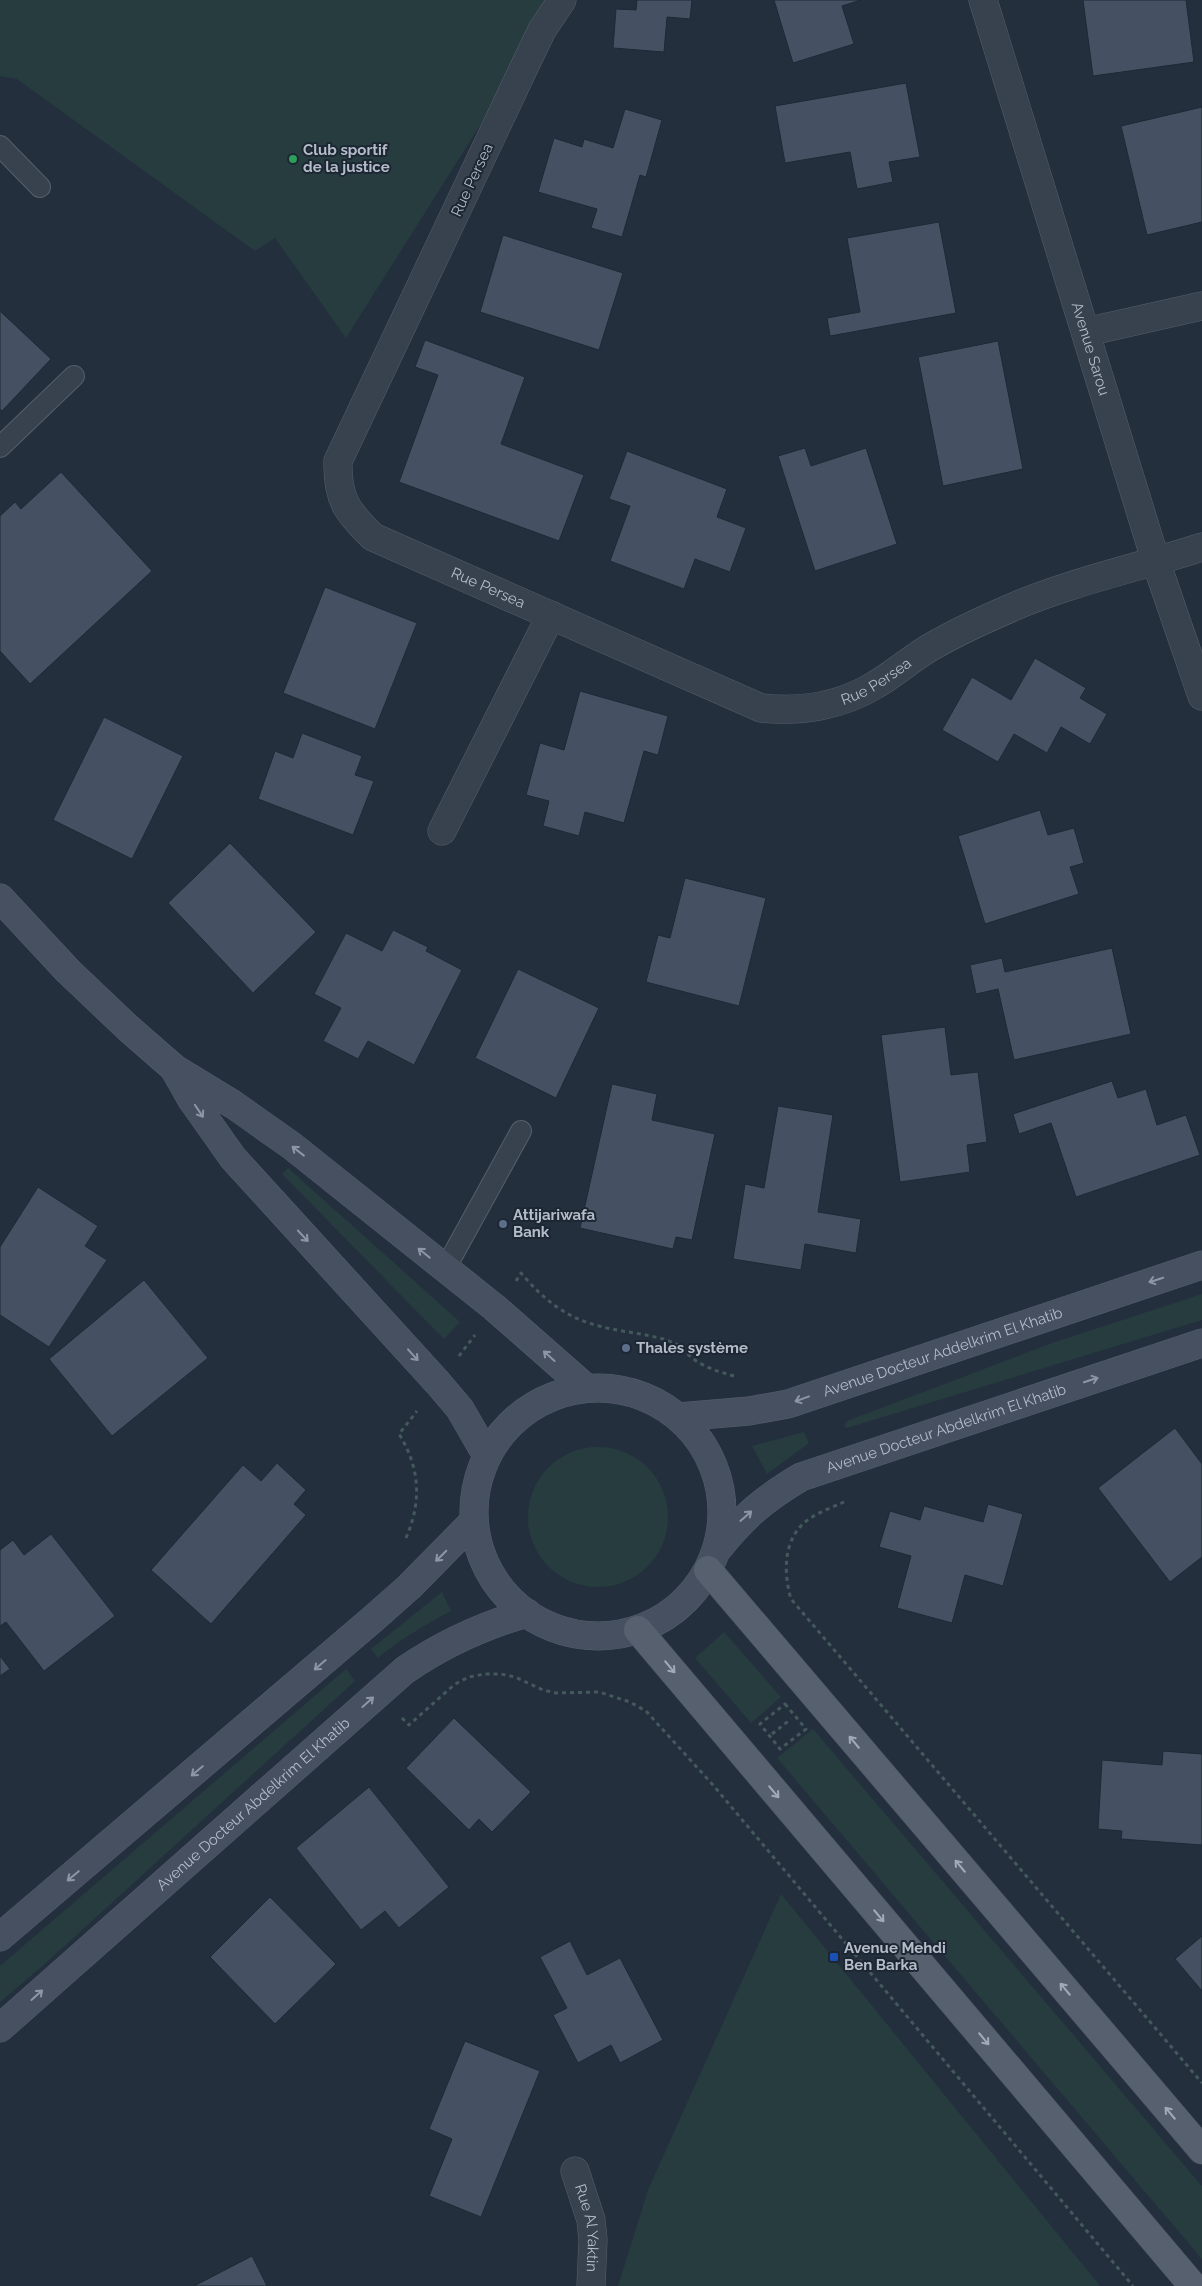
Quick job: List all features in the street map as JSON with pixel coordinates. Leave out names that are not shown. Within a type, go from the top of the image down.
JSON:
[{"type":"main road","points":[[0,898],[68,971],[128,1028],[175,1069],[264,1125],[496,1308],[586,1388]]},
{"type":"main road","points":[[175,1069],[192,1100],[232,1158],[438,1383],[460,1409],[486,1456]]},
{"type":"main road","name":"Avenue Docteur Addelkrim El Khatib","points":[[678,1417],[749,1411],[788,1404],[1202,1266]]},
{"type":"main road","name":"Avenue Docteur Abdelkrim El Khatib","points":[[711,1561],[721,1529],[722,1504],[718,1479],[696,1434],[678,1417],[650,1399],[619,1389],[586,1388],[555,1394],[527,1409],[504,1430],[486,1456],[476,1488],[474,1521],[482,1556],[500,1588],[527,1613],[552,1628],[580,1635],[610,1636],[638,1630],[660,1620],[679,1606],[694,1589],[739,1522],[768,1497],[801,1477],[1202,1343]]},
{"type":"main road","points":[[0,1937],[374,1618],[422,1574],[474,1521]]},
{"type":"main road","points":[[711,1561],[1202,2150]]},
{"type":"main road","name":"Avenue Docteur Abdelkrim El Khatib","points":[[0,2028],[405,1670],[432,1651],[462,1635],[494,1622],[527,1613]]},
{"type":"main road","points":[[638,1630],[1193,2286]]},
{"type":"street","name":"Rue Persea","points":[[562,0],[542,30],[338,461],[337,481],[344,502],[353,517],[373,537],[761,708],[781,710],[828,704],[854,696],[876,685],[938,643],[1016,606],[1105,576],[1202,547]]},
{"type":"street","name":"Avenue Sarou","points":[[983,0],[1156,562],[1202,696]]},
{"type":"street","points":[[1086,332],[1202,306]]},
{"type":"street","points":[[442,831],[550,615]]},
{"type":"street","name":"Rue Al Yaktin","points":[[575,2171],[591,2220],[593,2240],[591,2286]]},
{"type":"lane","points":[[0,146],[40,186]]},
{"type":"lane","points":[[0,447],[74,376]]},
{"type":"lane","points":[[445,1269],[521,1131]]},
{"type":"path","points":[[837,1465],[852,1498],[808,1519],[797,1533],[789,1548],[785,1565],[786,1582],[791,1599],[1202,2082]]},
{"type":"path","points":[[785,1704],[806,1729],[780,1749],[760,1724],[785,1704]]},
{"type":"path","points":[[776,1731],[787,1721]]},
{"type":"green space","name":"Club sportif de la justice","points":[[0,0],[559,0],[346,338],[275,238],[255,251],[17,79],[0,76]]},
{"type":"green space","points":[[288,1168],[460,1322],[444,1339],[282,1174]]},
{"type":"green space","points":[[1202,1294],[1202,1320],[847,1428],[844,1426],[847,1421],[1052,1343]]},
{"type":"green space","points":[[804,1432],[809,1443],[767,1474],[752,1446]]},
{"type":"green space","points":[[598,1447],[612,1448],[625,1452],[648,1467],[663,1490],[667,1503],[667,1531],[663,1544],[648,1567],[625,1582],[612,1586],[598,1587],[584,1586],[571,1582],[548,1567],[533,1544],[529,1531],[528,1517],[529,1503],[533,1490],[548,1467],[571,1452],[584,1448]]},
{"type":"green space","points":[[442,1592],[451,1611],[413,1633],[378,1658],[371,1649]]},
{"type":"green space","points":[[724,1632],[781,1697],[751,1723],[695,1658]]},
{"type":"green space","points":[[346,1669],[355,1681],[47,1962],[0,2002],[0,1966]]},
{"type":"green space","points":[[813,1729],[1202,2186],[1202,2259],[777,1758]]},
{"type":"green space","points":[[781,1894],[1100,2286],[618,2286],[648,2190]]},
{"type":"building","points":[[637,0],[692,0],[690,19],[667,17],[664,52],[613,48],[616,9],[636,10]]},
{"type":"building","points":[[774,0],[861,0],[842,6],[854,44],[793,63]]},
{"type":"building","points":[[1083,0],[1186,0],[1194,62],[1093,76]]},
{"type":"building","points":[[906,83],[920,157],[889,162],[893,182],[857,189],[850,152],[785,163],[775,106]]},
{"type":"building","points":[[1202,107],[1202,222],[1147,235],[1121,126]]},
{"type":"building","points":[[625,109],[662,120],[646,177],[640,175],[622,237],[591,228],[597,209],[538,192],[554,138],[582,147],[584,139],[613,148]]},
{"type":"building","points":[[939,222],[956,313],[830,336],[827,318],[860,312],[847,238]]},
{"type":"building","points":[[503,235],[623,273],[599,350],[480,312]]},
{"type":"building","points":[[0,311],[51,359],[2,411],[0,409]]},
{"type":"building","points":[[425,340],[525,377],[501,444],[584,475],[559,541],[399,482],[438,375],[415,367]]},
{"type":"building","points":[[998,341],[1023,469],[943,486],[918,357]]},
{"type":"building","points":[[805,448],[811,466],[866,448],[897,544],[815,571],[778,456]]},
{"type":"building","points":[[627,451],[727,489],[717,517],[746,528],[730,572],[695,559],[684,589],[610,561],[630,506],[609,499]]},
{"type":"building","points":[[61,472],[152,571],[30,684],[0,651],[0,516],[15,502],[21,509]]},
{"type":"building","points":[[325,587],[417,623],[375,729],[283,693]]},
{"type":"building","points":[[1035,658],[1086,688],[1080,698],[1107,714],[1090,744],[1061,727],[1047,753],[1014,734],[998,762],[942,730],[972,677],[1011,700]]},
{"type":"building","points":[[580,691],[668,716],[658,755],[644,751],[624,823],[585,812],[579,836],[543,826],[549,801],[526,795],[540,743],[564,750]]},
{"type":"building","points":[[104,717],[183,756],[132,859],[53,820]]},
{"type":"building","points":[[302,733],[362,756],[355,775],[374,781],[353,835],[258,799],[275,751],[293,758]]},
{"type":"building","points":[[1040,810],[1048,835],[1074,828],[1084,863],[1070,867],[1079,894],[985,924],[958,836]]},
{"type":"building","points":[[230,843],[316,932],[253,993],[168,903]]},
{"type":"building","points":[[685,878],[766,898],[739,1006],[646,982],[658,935],[670,938]]},
{"type":"building","points":[[393,930],[428,947],[426,951],[462,970],[414,1065],[368,1041],[358,1059],[323,1041],[341,1008],[314,994],[346,933],[382,951]]},
{"type":"building","points":[[1112,948],[1131,1034],[1014,1060],[998,989],[976,994],[970,965],[1002,958],[1005,972]]},
{"type":"building","points":[[518,969],[599,1008],[556,1098],[475,1058]]},
{"type":"building","points":[[945,1027],[951,1075],[978,1072],[987,1142],[967,1145],[970,1172],[900,1182],[881,1035]]},
{"type":"building","points":[[1112,1081],[1118,1098],[1146,1089],[1157,1125],[1186,1115],[1200,1155],[1076,1197],[1051,1123],[1019,1134],[1013,1114]]},
{"type":"building","points":[[612,1084],[657,1094],[652,1120],[715,1134],[692,1240],[676,1237],[673,1249],[580,1228]]},
{"type":"building","points":[[778,1106],[833,1115],[818,1212],[861,1219],[856,1253],[805,1244],[801,1270],[733,1259],[745,1184],[764,1188]]},
{"type":"building","points":[[38,1187],[98,1226],[85,1246],[107,1260],[49,1347],[0,1315],[0,1247]]},
{"type":"building","points":[[144,1280],[208,1358],[112,1436],[49,1359]]},
{"type":"building","points":[[1175,1428],[1202,1464],[1202,1557],[1170,1582],[1098,1488]]},
{"type":"building","points":[[277,1463],[306,1490],[294,1504],[306,1515],[211,1624],[151,1570],[243,1465],[261,1481]]},
{"type":"building","points":[[988,1504],[1023,1514],[1003,1586],[965,1575],[952,1623],[897,1608],[911,1556],[879,1547],[890,1511],[920,1520],[924,1506],[983,1522]]},
{"type":"building","points":[[51,1534],[115,1616],[44,1671],[6,1622],[0,1626],[0,1550],[13,1540],[24,1555]]},
{"type":"building","points":[[0,1656],[10,1669],[0,1676]]},
{"type":"building","points":[[454,1718],[531,1792],[492,1832],[479,1819],[469,1830],[406,1768]]},
{"type":"building","points":[[1163,1751],[1202,1754],[1202,1845],[1121,1839],[1122,1831],[1098,1829],[1102,1760],[1162,1765]]},
{"type":"building","points":[[369,1787],[449,1887],[399,1928],[385,1911],[361,1930],[296,1848]]},
{"type":"building","points":[[270,1897],[336,1964],[275,2024],[210,1957]]},
{"type":"building","points":[[1202,1936],[1202,1991],[1175,1959]]},
{"type":"building","points":[[570,1941],[587,1975],[620,1958],[663,2040],[620,2063],[611,2045],[578,2063],[553,2015],[567,2008],[540,1957]]},
{"type":"building","points":[[465,2041],[540,2071],[481,2217],[429,2196],[452,2139],[429,2129]]},
{"type":"building","points":[[252,2256],[267,2286],[194,2286]]},
{"type":"place","name":"Club sportif de la justice","points":[[293,159]]},
{"type":"place","name":"Attijariwafa Bank","points":[[503,1224]]},
{"type":"place","name":"Thales système","points":[[626,1348]]},
{"type":"place","name":"Avenue Mehdi Ben Barka","points":[[834,1957]]}]
